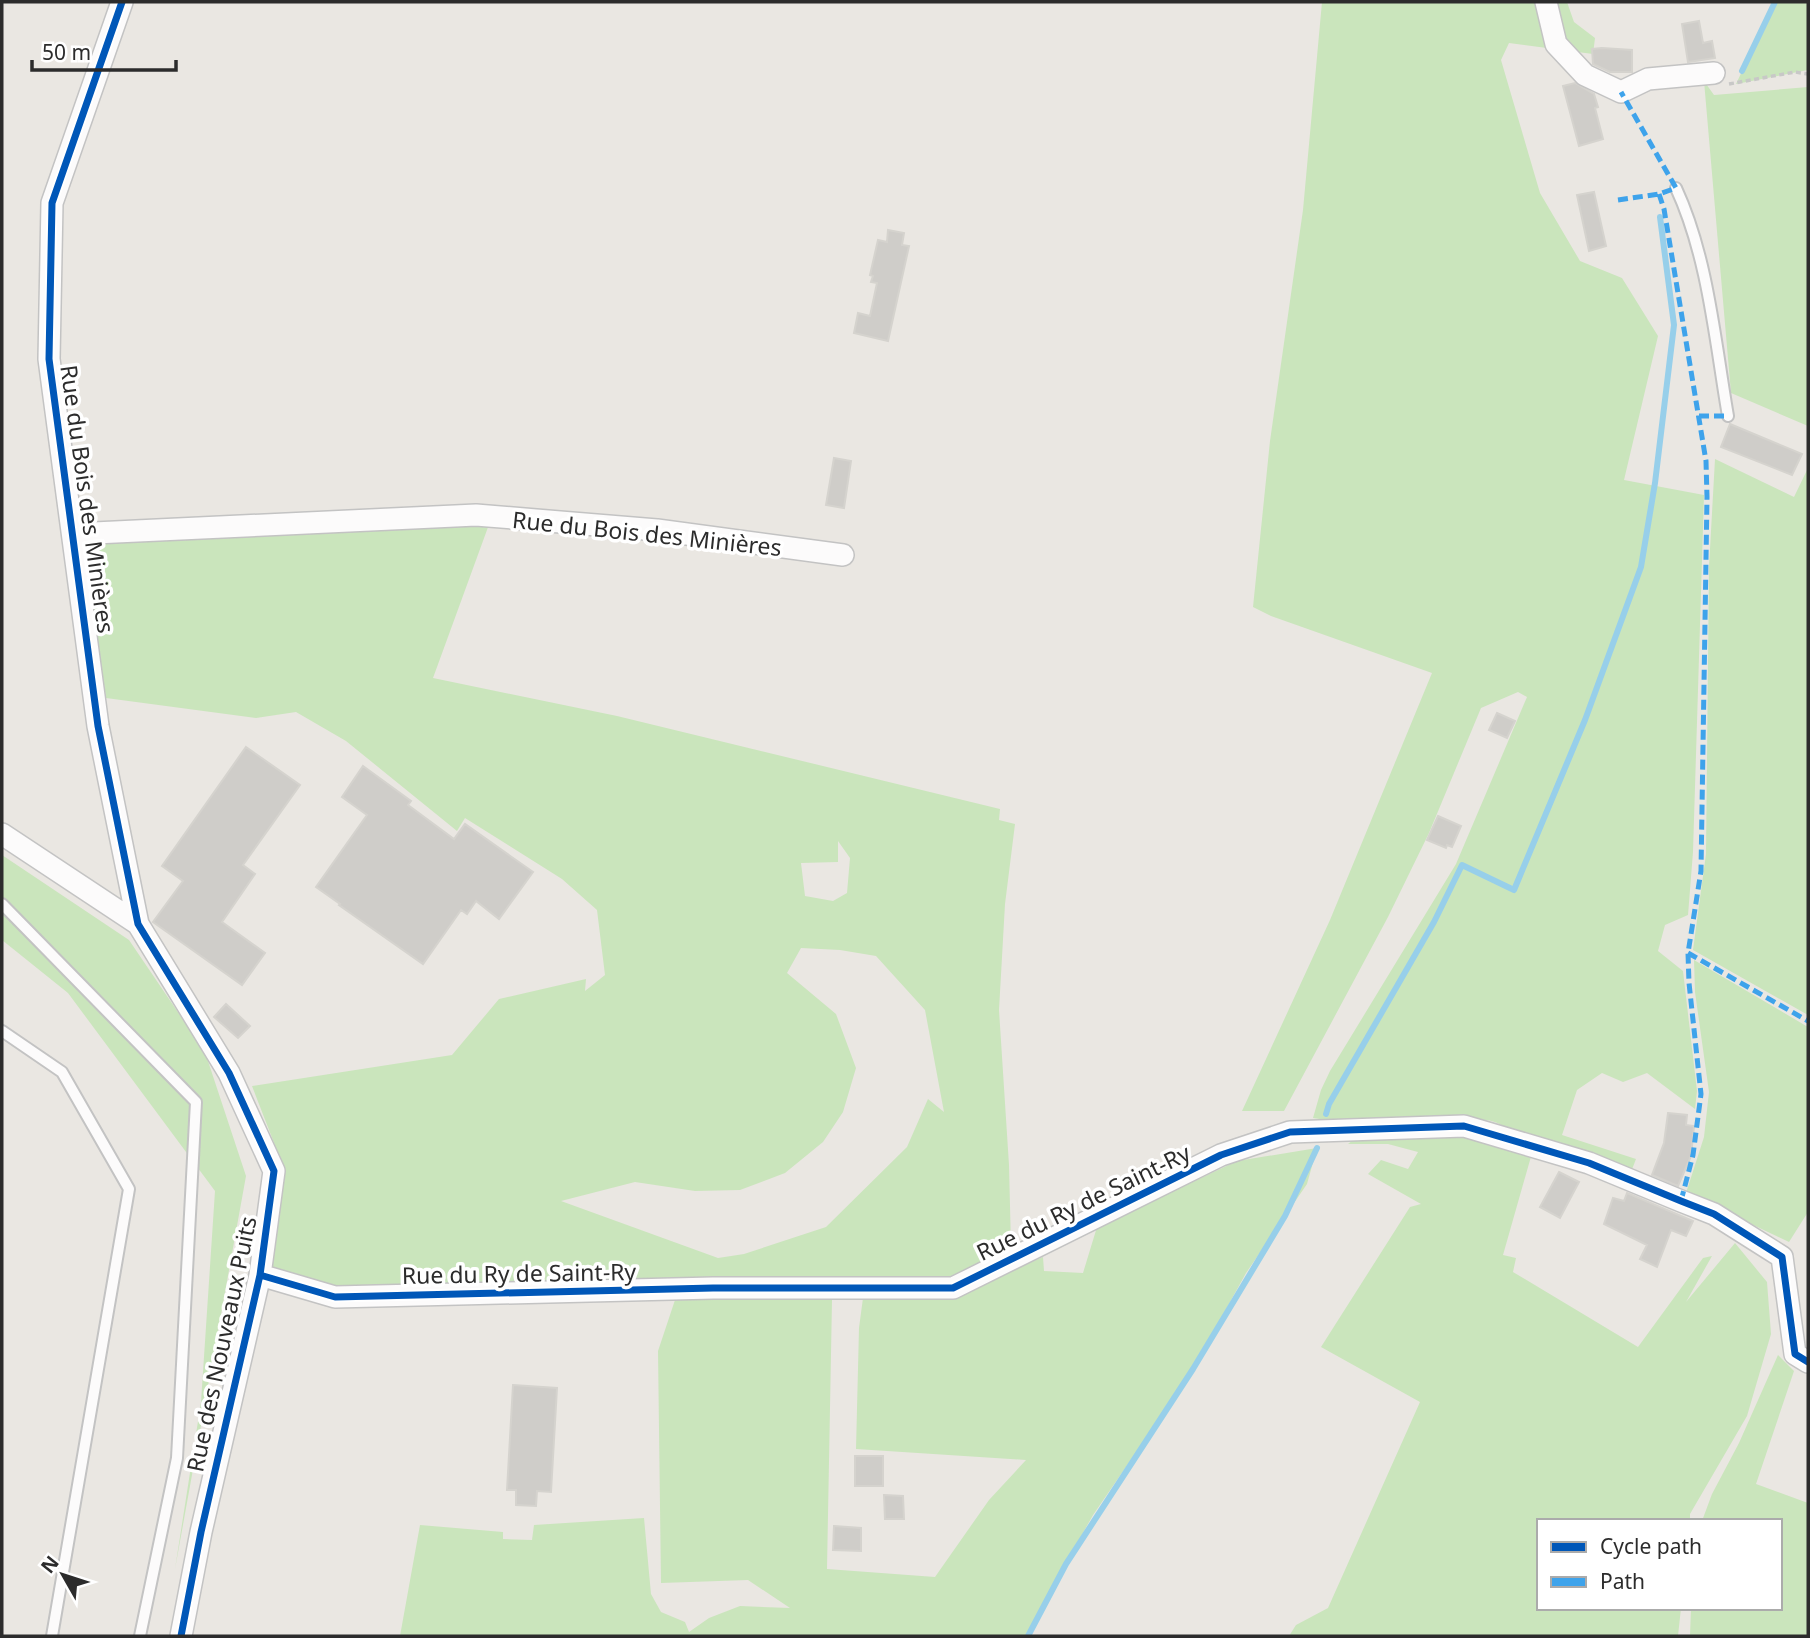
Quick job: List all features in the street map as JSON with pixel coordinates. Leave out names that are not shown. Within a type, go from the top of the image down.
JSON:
[{"type":"street","name":"Rue du Bois des Minières","points":[[122,2],[52,203],[49,359],[98,726],[138,924]]},
{"type":"street","points":[[1546,2],[1556,44],[1585,75],[1621,92],[1648,79],[1714,73]]},
{"type":"street","name":"Rue du Bois des Minières","points":[[73,534],[476,515],[657,530],[843,555]]},
{"type":"street","points":[[2,834],[138,924]]},
{"type":"street","name":"Rue des Nouveaux Puits","points":[[138,924],[229,1073],[274,1171],[260,1275],[201,1532],[181,1636]]},
{"type":"street","name":"Rue du Ry de Saint-Ry","points":[[260,1275],[335,1297],[713,1288],[953,1288],[1221,1155],[1290,1132],[1464,1126],[1589,1163],[1714,1214],[1782,1257],[1796,1354],[1808,1362]]},
{"type":"lane","points":[[1676,188],[1690,217],[1699,250],[1728,416]]},
{"type":"lane","points":[[2,904],[196,1102],[177,1458],[140,1636]]},
{"type":"lane","points":[[2,1031],[62,1072],[130,1189],[52,1636]]},
{"type":"path","points":[[1714,73],[1714,87],[1796,72],[1808,74]]},
{"type":"green space","points":[[1322,2],[1567,2],[1574,22],[1595,38],[1593,54],[1509,43],[1501,60],[1540,193],[1580,261],[1622,278],[1658,336],[1624,480],[1704,495],[1693,852],[1688,915],[1665,925],[1658,951],[1683,971],[1697,1091],[1695,1109],[1647,1073],[1623,1082],[1602,1073],[1577,1090],[1562,1135],[1636,1159],[1631,1172],[1516,1135],[1494,1122],[1470,1121],[1532,1153],[1503,1255],[1516,1258],[1513,1272],[1638,1347],[1703,1258],[1712,1256],[1686,1302],[1735,1243],[1767,1282],[1771,1334],[1747,1416],[1690,1514],[1690,1519],[1537,1519],[1537,1610],[1681,1610],[1678,1636],[1289,1636],[1296,1625],[1328,1608],[1420,1402],[1321,1347],[1410,1207],[1421,1204],[1368,1174],[1381,1160],[1408,1169],[1418,1152],[1388,1144],[1348,1144],[1359,1135],[1358,1125],[1313,1118],[1330,1071],[1456,864],[1527,697],[1518,692],[1481,708],[1429,833],[1388,917],[1284,1111],[1242,1111],[1330,920],[1432,673],[1271,616],[1253,607],[1270,441],[1303,210]]},
{"type":"green space","points":[[1775,2],[1808,2],[1808,70],[1736,84]]},
{"type":"green space","points":[[1704,81],[1714,95],[1808,87],[1808,426],[1731,393]]},
{"type":"green space","points":[[1715,459],[1794,497],[1808,468],[1808,1015],[1693,950],[1706,854],[1709,567]]},
{"type":"green space","points":[[491,519],[433,678],[617,716],[1000,809],[999,820],[1015,824],[1005,904],[999,1010],[1009,1165],[1011,1247],[951,1281],[333,1291],[270,1269],[283,1166],[252,1086],[452,1055],[499,999],[586,979],[585,991],[605,975],[597,910],[562,879],[465,818],[457,831],[346,741],[296,712],[256,718],[106,698],[86,561],[89,548],[98,539]],"holes":[[[838,841],[850,858],[847,893],[833,901],[805,896],[801,863],[838,862]],[[801,948],[840,950],[876,956],[925,1010],[944,1112],[928,1099],[907,1147],[826,1227],[744,1254],[718,1258],[561,1201],[635,1182],[695,1191],[740,1190],[785,1173],[823,1142],[843,1112],[856,1068],[836,1014],[787,973]]]},
{"type":"green space","points":[[2,855],[129,940],[205,1052],[246,1176],[175,1569],[201,1402],[215,1191],[68,993],[2,940]]},
{"type":"green space","points":[[1694,960],[1808,1027],[1808,1212],[1789,1242],[1686,1193],[1704,1137],[1709,1092],[1695,992]]},
{"type":"green space","points":[[1317,1148],[1307,1184],[1246,1273],[1193,1369],[1093,1515],[1025,1636],[400,1636],[420,1525],[503,1532],[503,1539],[532,1540],[534,1525],[644,1518],[651,1594],[661,1612],[685,1622],[689,1632],[709,1618],[740,1606],[790,1608],[748,1580],[661,1583],[658,1351],[676,1297],[832,1300],[827,1569],[935,1577],[989,1500],[1026,1460],[856,1449],[859,1328],[863,1298],[957,1294],[1043,1257],[1044,1271],[1083,1273],[1097,1227],[1237,1161]]},
{"type":"green space","points":[[1778,1355],[1794,1371],[1756,1484],[1808,1503],[1808,1636],[1690,1636],[1691,1610],[1782,1610],[1782,1519],[1703,1519],[1712,1494],[1739,1443]]},
{"type":"building","points":[[1699,21],[1703,43],[1712,41],[1715,58],[1688,62],[1682,24]]},
{"type":"building","points":[[1592,49],[1632,50],[1632,72],[1610,72],[1593,64]]},
{"type":"building","points":[[1575,83],[1594,94],[1603,139],[1579,146],[1563,86]]},
{"type":"building","points":[[1594,192],[1606,246],[1589,251],[1577,195]]},
{"type":"building","points":[[888,230],[904,233],[902,245],[909,246],[888,341],[854,333],[858,313],[870,316],[877,283],[871,282],[873,276],[870,275],[878,240],[887,242]]},
{"type":"building","points":[[1730,424],[1802,454],[1792,475],[1721,447]]},
{"type":"building","points":[[834,458],[851,461],[844,508],[826,505]]},
{"type":"building","points":[[1497,713],[1515,721],[1507,738],[1489,730]]},
{"type":"building","points":[[246,747],[300,785],[243,865],[255,874],[222,922],[265,953],[242,985],[153,922],[183,881],[162,866]]},
{"type":"building","points":[[363,766],[411,801],[408,805],[454,839],[465,824],[533,872],[499,919],[476,901],[467,914],[461,910],[423,964],[316,887],[367,815],[342,797]]},
{"type":"building","points":[[1438,816],[1461,826],[1452,847],[1447,845],[1446,848],[1427,840]]},
{"type":"building","points":[[226,1004],[250,1026],[238,1038],[214,1017]]},
{"type":"building","points":[[1668,1113],[1687,1115],[1686,1125],[1694,1126],[1691,1156],[1678,1186],[1652,1175],[1664,1143]]},
{"type":"building","points":[[1559,1172],[1579,1182],[1560,1218],[1540,1207]]},
{"type":"building","points":[[1627,1193],[1693,1221],[1686,1236],[1671,1230],[1657,1267],[1640,1259],[1647,1245],[1604,1224],[1613,1198],[1624,1201]]},
{"type":"building","points":[[513,1385],[557,1388],[551,1492],[537,1491],[536,1506],[516,1505],[516,1490],[507,1490]]},
{"type":"building","points":[[855,1456],[883,1456],[883,1486],[855,1486]]},
{"type":"building","points":[[884,1495],[903,1496],[904,1519],[885,1519]]},
{"type":"building","points":[[834,1526],[861,1528],[861,1551],[833,1550]]},
{"type":"waterway","points":[[1742,71],[1775,2]]},
{"type":"waterway","points":[[1326,1114],[1329,1104],[1434,922],[1462,865],[1514,890],[1585,720],[1641,567],[1655,483],[1674,325],[1660,217]]},
{"type":"waterway","points":[[1028,1636],[1066,1564],[1193,1369],[1285,1216],[1317,1148]]},
{"type":"marked path","points":[[1618,200],[1659,194],[1676,188],[1621,92]]},
{"type":"marked path","points":[[1659,194],[1664,209],[1706,461],[1707,497],[1701,871],[1688,953],[1701,1094],[1693,1155],[1681,1201]]},
{"type":"marked path","points":[[1699,416],[1728,416]]},
{"type":"marked path","points":[[1688,953],[1808,1021]]},
{"type":"cycle path","points":[[122,2],[52,203],[49,359],[98,726],[138,924],[229,1073],[274,1171],[260,1275],[201,1532],[181,1636]]},
{"type":"cycle path","points":[[260,1275],[335,1297],[713,1288],[953,1288],[1221,1155],[1290,1132],[1464,1126],[1589,1163],[1714,1214],[1782,1257],[1795,1354],[1808,1362]]}]
